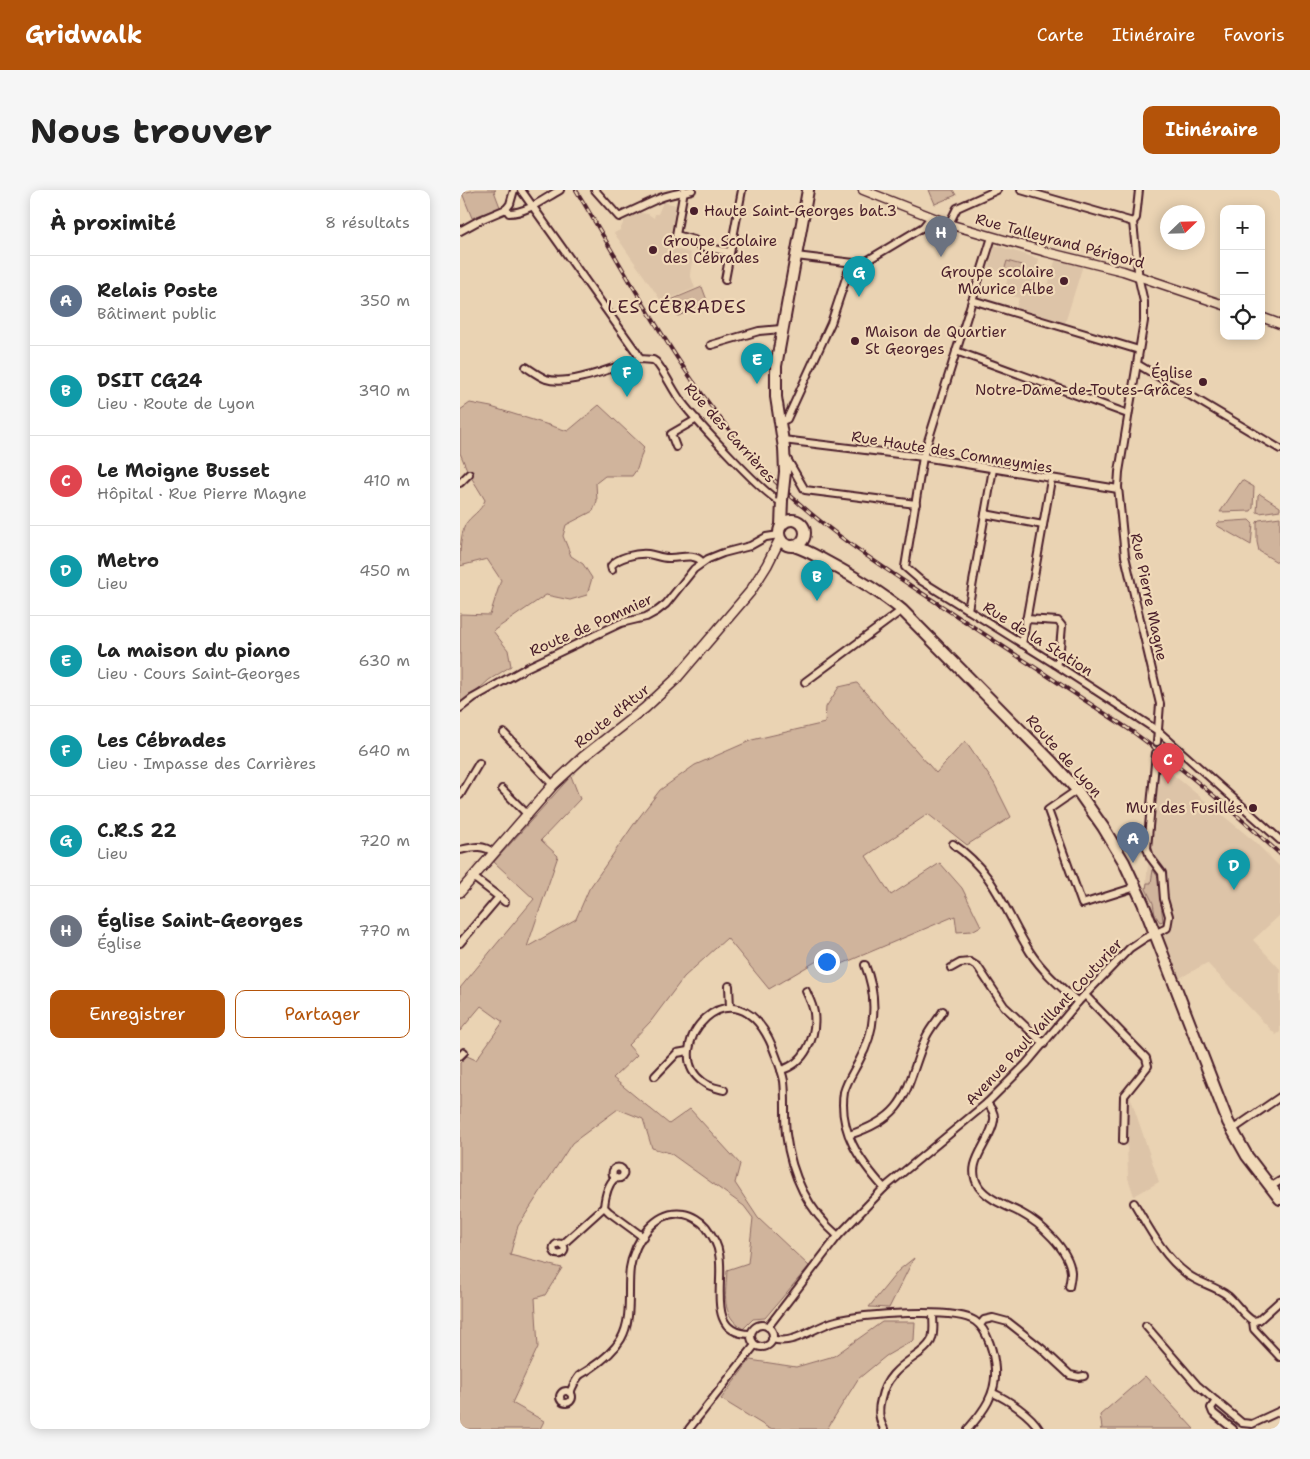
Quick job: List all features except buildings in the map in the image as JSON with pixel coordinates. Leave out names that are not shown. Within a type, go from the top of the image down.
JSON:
[{"type":"main road","points":[[784,538],[782,501],[785,455],[775,381],[776,366],[781,329],[808,190]]},
{"type":"main road","name":"Route de Lyon","points":[[782,501],[786,512],[802,526],[811,548],[821,558]]},
{"type":"main road","points":[[784,538],[786,521],[794,520]]},
{"type":"main road","points":[[784,538],[803,540],[805,532]]},
{"type":"main road","name":"Route de Lyon","points":[[784,538],[877,591],[902,610],[1052,762],[1077,790],[1111,840],[1136,887],[1232,1130],[1247,1156],[1280,1199]]},
{"type":"main road","name":"Route d'Atur","points":[[460,892],[553,785],[583,757],[645,708],[675,680],[745,600],[760,579],[772,554],[784,538]]},
{"type":"street","points":[[460,231],[506,209],[510,204],[514,190]]},
{"type":"street","points":[[521,190],[640,359],[586,376],[566,380],[546,379],[526,367]]},
{"type":"street","points":[[506,209],[512,213],[532,206],[560,190]]},
{"type":"street","points":[[595,190],[619,217],[660,198],[692,190]]},
{"type":"street","points":[[725,280],[742,190]]},
{"type":"street","name":"Rue Talleyrand Périgord","points":[[863,190],[949,224],[1138,276],[1220,304]]},
{"type":"street","points":[[949,224],[957,208],[997,190]]},
{"type":"street","points":[[1021,190],[1133,222]]},
{"type":"street","name":"Rue Pierre Magne","points":[[1139,190],[1136,218],[1133,222],[1138,276],[1144,302],[1144,321],[1119,472],[1118,489],[1125,556],[1160,704],[1157,742]]},
{"type":"street","points":[[684,191],[676,235],[694,240],[699,246],[730,252]]},
{"type":"street","points":[[780,422],[787,419],[822,342],[848,272],[923,227],[932,217]]},
{"type":"street","points":[[785,455],[805,490],[916,504],[923,457],[992,237]]},
{"type":"street","points":[[796,256],[862,264]]},
{"type":"street","points":[[972,300],[1139,350]]},
{"type":"street","points":[[1265,319],[1280,324]]},
{"type":"street","points":[[711,345],[759,331],[781,329]]},
{"type":"street","points":[[956,351],[1128,414]]},
{"type":"street","name":"Rue des Carrières","points":[[640,359],[656,362],[681,401],[697,419],[759,484],[775,499],[782,501]]},
{"type":"street","points":[[1137,364],[1280,449]]},
{"type":"street","points":[[676,447],[671,434],[697,419]]},
{"type":"street","name":"Rue Haute des Commeymies","points":[[783,440],[923,457],[1051,480],[1118,489]]},
{"type":"street","points":[[968,610],[993,469]]},
{"type":"street","points":[[460,483],[469,474]]},
{"type":"street","points":[[1022,644],[1051,480]]},
{"type":"street","name":"Rue de la Station","points":[[916,504],[905,567],[920,580],[1158,731],[1280,840]]},
{"type":"street","points":[[985,514],[1043,525]]},
{"type":"street","name":"Route de Pommier","points":[[460,708],[473,698],[528,667],[614,626],[657,611],[702,562],[714,556],[750,546],[762,539],[784,538]]},
{"type":"street","points":[[612,570],[610,566],[614,562],[629,556],[643,554],[666,558],[695,557],[702,562]]},
{"type":"street","points":[[805,682],[902,610]]},
{"type":"street","points":[[1026,619],[1060,622],[1062,626],[1059,659],[1055,664]]},
{"type":"street","points":[[504,733],[553,785]]},
{"type":"street","points":[[1155,933],[1167,928],[1169,921],[1164,898],[1162,873],[1147,853],[1156,753]]},
{"type":"street","points":[[460,795],[479,763]]},
{"type":"street","points":[[502,789],[527,814]]},
{"type":"street","points":[[1077,790],[1048,810],[1082,904],[1136,887]]},
{"type":"street","points":[[953,844],[974,860],[983,870],[993,883],[1008,913],[1039,964],[1078,1002]]},
{"type":"street","points":[[460,850],[483,847],[488,848],[494,853]]},
{"type":"street","points":[[473,877],[505,902]]},
{"type":"street","points":[[460,943],[499,897]]},
{"type":"street","name":"Avenue Paul Vaillant Couturier","points":[[768,1327],[838,1236],[884,1188],[987,1103],[1044,1044],[1085,994],[1130,948],[1155,933]]},
{"type":"street","points":[[951,968],[960,963],[970,962],[978,967],[1004,1006],[1044,1044]]},
{"type":"street","points":[[865,965],[872,986],[874,1007],[872,1027],[868,1044],[845,1091],[843,1113],[849,1135],[860,1161],[884,1188]]},
{"type":"street","points":[[729,986],[730,1007]]},
{"type":"street","points":[[781,1070],[792,1066],[798,1061],[812,1037],[814,1011],[806,991]]},
{"type":"street","points":[[1085,994],[1146,1058],[1148,1063],[1148,1066],[1124,1096],[1123,1141]]},
{"type":"street","points":[[724,1090],[710,1086],[698,1078],[691,1065],[688,1051],[691,1039],[697,1028],[706,1018],[718,1010],[730,1007],[749,1013],[760,1024],[770,1042],[781,1070],[786,1133],[794,1172],[803,1193],[813,1209],[824,1224],[838,1236]]},
{"type":"street","points":[[849,1135],[879,1123],[893,1111],[907,1088],[927,1034],[937,1023],[942,1010]]},
{"type":"street","points":[[655,1076],[677,1053],[688,1051]]},
{"type":"street","points":[[1232,1130],[1280,1097]]},
{"type":"street","points":[[987,1103],[993,1111],[994,1120],[973,1169],[974,1178],[985,1194],[1038,1224],[1050,1235],[1067,1259],[1070,1267],[1069,1287]]},
{"type":"street","points":[[562,1245],[604,1207],[610,1182],[615,1178]]},
{"type":"street","points":[[1270,1187],[1280,1180]]},
{"type":"street","points":[[1134,1202],[1153,1235],[1174,1262],[1189,1276],[1212,1286],[1228,1296],[1253,1321],[1254,1329],[1280,1357]]},
{"type":"street","points":[[604,1207],[643,1237]]},
{"type":"street","points":[[570,1393],[579,1377],[609,1355],[622,1338],[626,1326],[630,1267],[643,1237],[656,1220],[666,1214],[686,1214],[704,1224],[720,1254],[720,1313],[725,1323],[731,1329],[743,1334],[751,1334]]},
{"type":"street","points":[[1253,1321],[1259,1320],[1280,1303]]},
{"type":"street","points":[[884,1429],[879,1408],[888,1379],[895,1371],[927,1347],[932,1340],[932,1314]]},
{"type":"street","points":[[772,1339],[782,1342],[833,1321],[860,1315],[963,1315],[980,1325],[986,1336],[994,1362],[995,1380],[988,1404],[968,1429]]},
{"type":"street","points":[[980,1325],[984,1320],[993,1318],[1008,1322],[1041,1348],[1070,1375],[1084,1376]]},
{"type":"street","points":[[758,1325],[768,1327],[772,1332],[772,1339],[765,1346],[755,1345],[751,1340],[751,1334],[758,1325]]},
{"type":"street","points":[[1146,1326],[1198,1386],[1242,1423],[1252,1424],[1280,1411]]},
{"type":"street","points":[[689,1429],[755,1345]]},
{"type":"street","points":[[992,1392],[1031,1418],[1039,1429]]},
{"type":"street","points":[[1216,1401],[1211,1408],[1213,1413],[1234,1429],[1242,1423]]},
{"type":"shaded area","points":[[476,190],[496,190],[494,191],[500,207],[472,218],[462,193]]},
{"type":"shaded area","points":[[929,190],[953,190],[956,195],[935,204]]},
{"type":"shaded area","name":"Groupe Scolaire des Cébrades","points":[[663,202],[676,205],[668,247],[691,253],[690,258],[695,259],[692,262],[690,274],[695,288],[662,302],[614,233],[620,230],[625,219],[630,215],[641,213],[648,214],[654,218],[655,214],[658,214]]},
{"type":"shaded area","name":"Groupe scolaire Maurice Albe","points":[[995,245],[1039,259],[1033,288],[1046,292],[1056,258],[1083,265],[1065,323],[1016,308],[1019,298],[1003,294],[1009,274],[989,268]]},
{"type":"shaded area","points":[[1007,261],[1025,266],[1022,276],[1004,271]]},
{"type":"shaded area","points":[[702,287],[708,303],[678,316],[671,300]]},
{"type":"shaded area","points":[[470,403],[491,407],[568,431],[599,405],[644,447],[637,469],[632,476],[605,476],[596,483],[597,501],[593,511],[566,525],[563,536],[571,556],[583,564],[592,578],[587,595],[570,600],[546,595],[493,631],[508,650],[511,666],[489,680],[460,706],[460,614],[490,615],[501,580],[487,559],[460,566],[463,530],[465,525],[481,508],[485,500],[468,472],[460,453],[460,410]]},
{"type":"shaded area","points":[[1242,480],[1254,487],[1253,508],[1251,511],[1220,512]]},
{"type":"shaded area","points":[[1260,494],[1280,507],[1280,510],[1257,512],[1258,496]]},
{"type":"shaded area","points":[[1280,517],[1280,564],[1259,551],[1257,522],[1259,520]]},
{"type":"shaded area","points":[[1249,520],[1253,524],[1251,545],[1216,525],[1219,522]]},
{"type":"shaded area","points":[[857,683],[936,773],[965,741],[994,783],[1011,817],[967,845],[928,814],[866,856],[891,895],[940,863],[962,888],[981,926],[972,931],[957,932],[955,916],[830,969],[822,958],[769,989],[727,938],[684,977],[651,1021],[628,1045],[637,1055],[613,1078],[669,1124],[690,1109],[740,1164],[735,1183],[758,1218],[809,1266],[765,1318],[753,1319],[743,1329],[731,1317],[726,1303],[727,1270],[748,1263],[753,1218],[744,1206],[670,1153],[652,1148],[643,1119],[618,1109],[572,1143],[518,1226],[510,1255],[562,1268],[545,1295],[535,1298],[538,1347],[512,1403],[544,1421],[540,1429],[460,1429],[460,1063],[467,1056],[476,1060],[503,1022],[481,1006],[460,1031],[460,988],[534,899],[494,862],[571,776],[580,799],[541,840],[558,856],[527,947],[576,919],[589,889],[660,790],[695,765],[752,740],[825,723],[826,707],[839,687]]},
{"type":"shaded area","points":[[1159,763],[1254,841],[1280,867],[1280,915],[1253,940],[1280,969],[1280,1032],[1276,1035],[1207,963],[1180,978],[1145,892]]},
{"type":"shaded area","points":[[1153,870],[1158,877],[1163,921],[1160,922],[1155,915],[1153,903],[1146,889],[1147,883],[1151,883]]},
{"type":"shaded area","points":[[1129,1093],[1159,1182],[1134,1196],[1128,1178],[1126,1104]]},
{"type":"shaded area","points":[[914,1258],[889,1308],[869,1307],[899,1270]]},
{"type":"shaded area","points":[[882,1322],[915,1322],[914,1340],[886,1356],[858,1379],[827,1429],[770,1429],[721,1399],[750,1360],[796,1367],[834,1356]]},
{"type":"shaded area","points":[[1145,1376],[1194,1429],[1100,1429],[1102,1428],[1100,1415]]},
{"type":"railway","points":[[576,190],[642,302],[689,375],[741,444],[788,494],[869,558],[1133,732],[1208,791],[1280,854]]},
{"type":"place","name":"Haute Saint-Georges bat.3","points":[[694,211]]},
{"type":"place","name":"Groupe Scolaire des Cébrades","points":[[653,250]]},
{"type":"place","name":"Église Saint-Georges","points":[[941,257]]},
{"type":"place","name":"Groupe scolaire Maurice Albe","points":[[1064,281]]},
{"type":"place","name":"C.R.S 22","points":[[859,297]]},
{"type":"place","name":"Maison de Quartier St Georges","points":[[855,341]]},
{"type":"place","name":"Église Notre-Dame-de-Toutes-Grâces","points":[[1203,382]]},
{"type":"place","name":"La maison du piano","points":[[757,384]]},
{"type":"place","name":"Les Cébrades","points":[[627,397]]},
{"type":"place","name":"DSIT CG24","points":[[817,601]]},
{"type":"place","name":"Le Moigne Busset","points":[[1168,784]]},
{"type":"place","name":"Mur des Fusillés","points":[[1253,808]]},
{"type":"place","name":"Relais Poste","points":[[1133,863]]},
{"type":"place","name":"Metro","points":[[1234,890]]},
{"type":"district","name":"LES CÉBRADES","points":[[677,307]]}]
